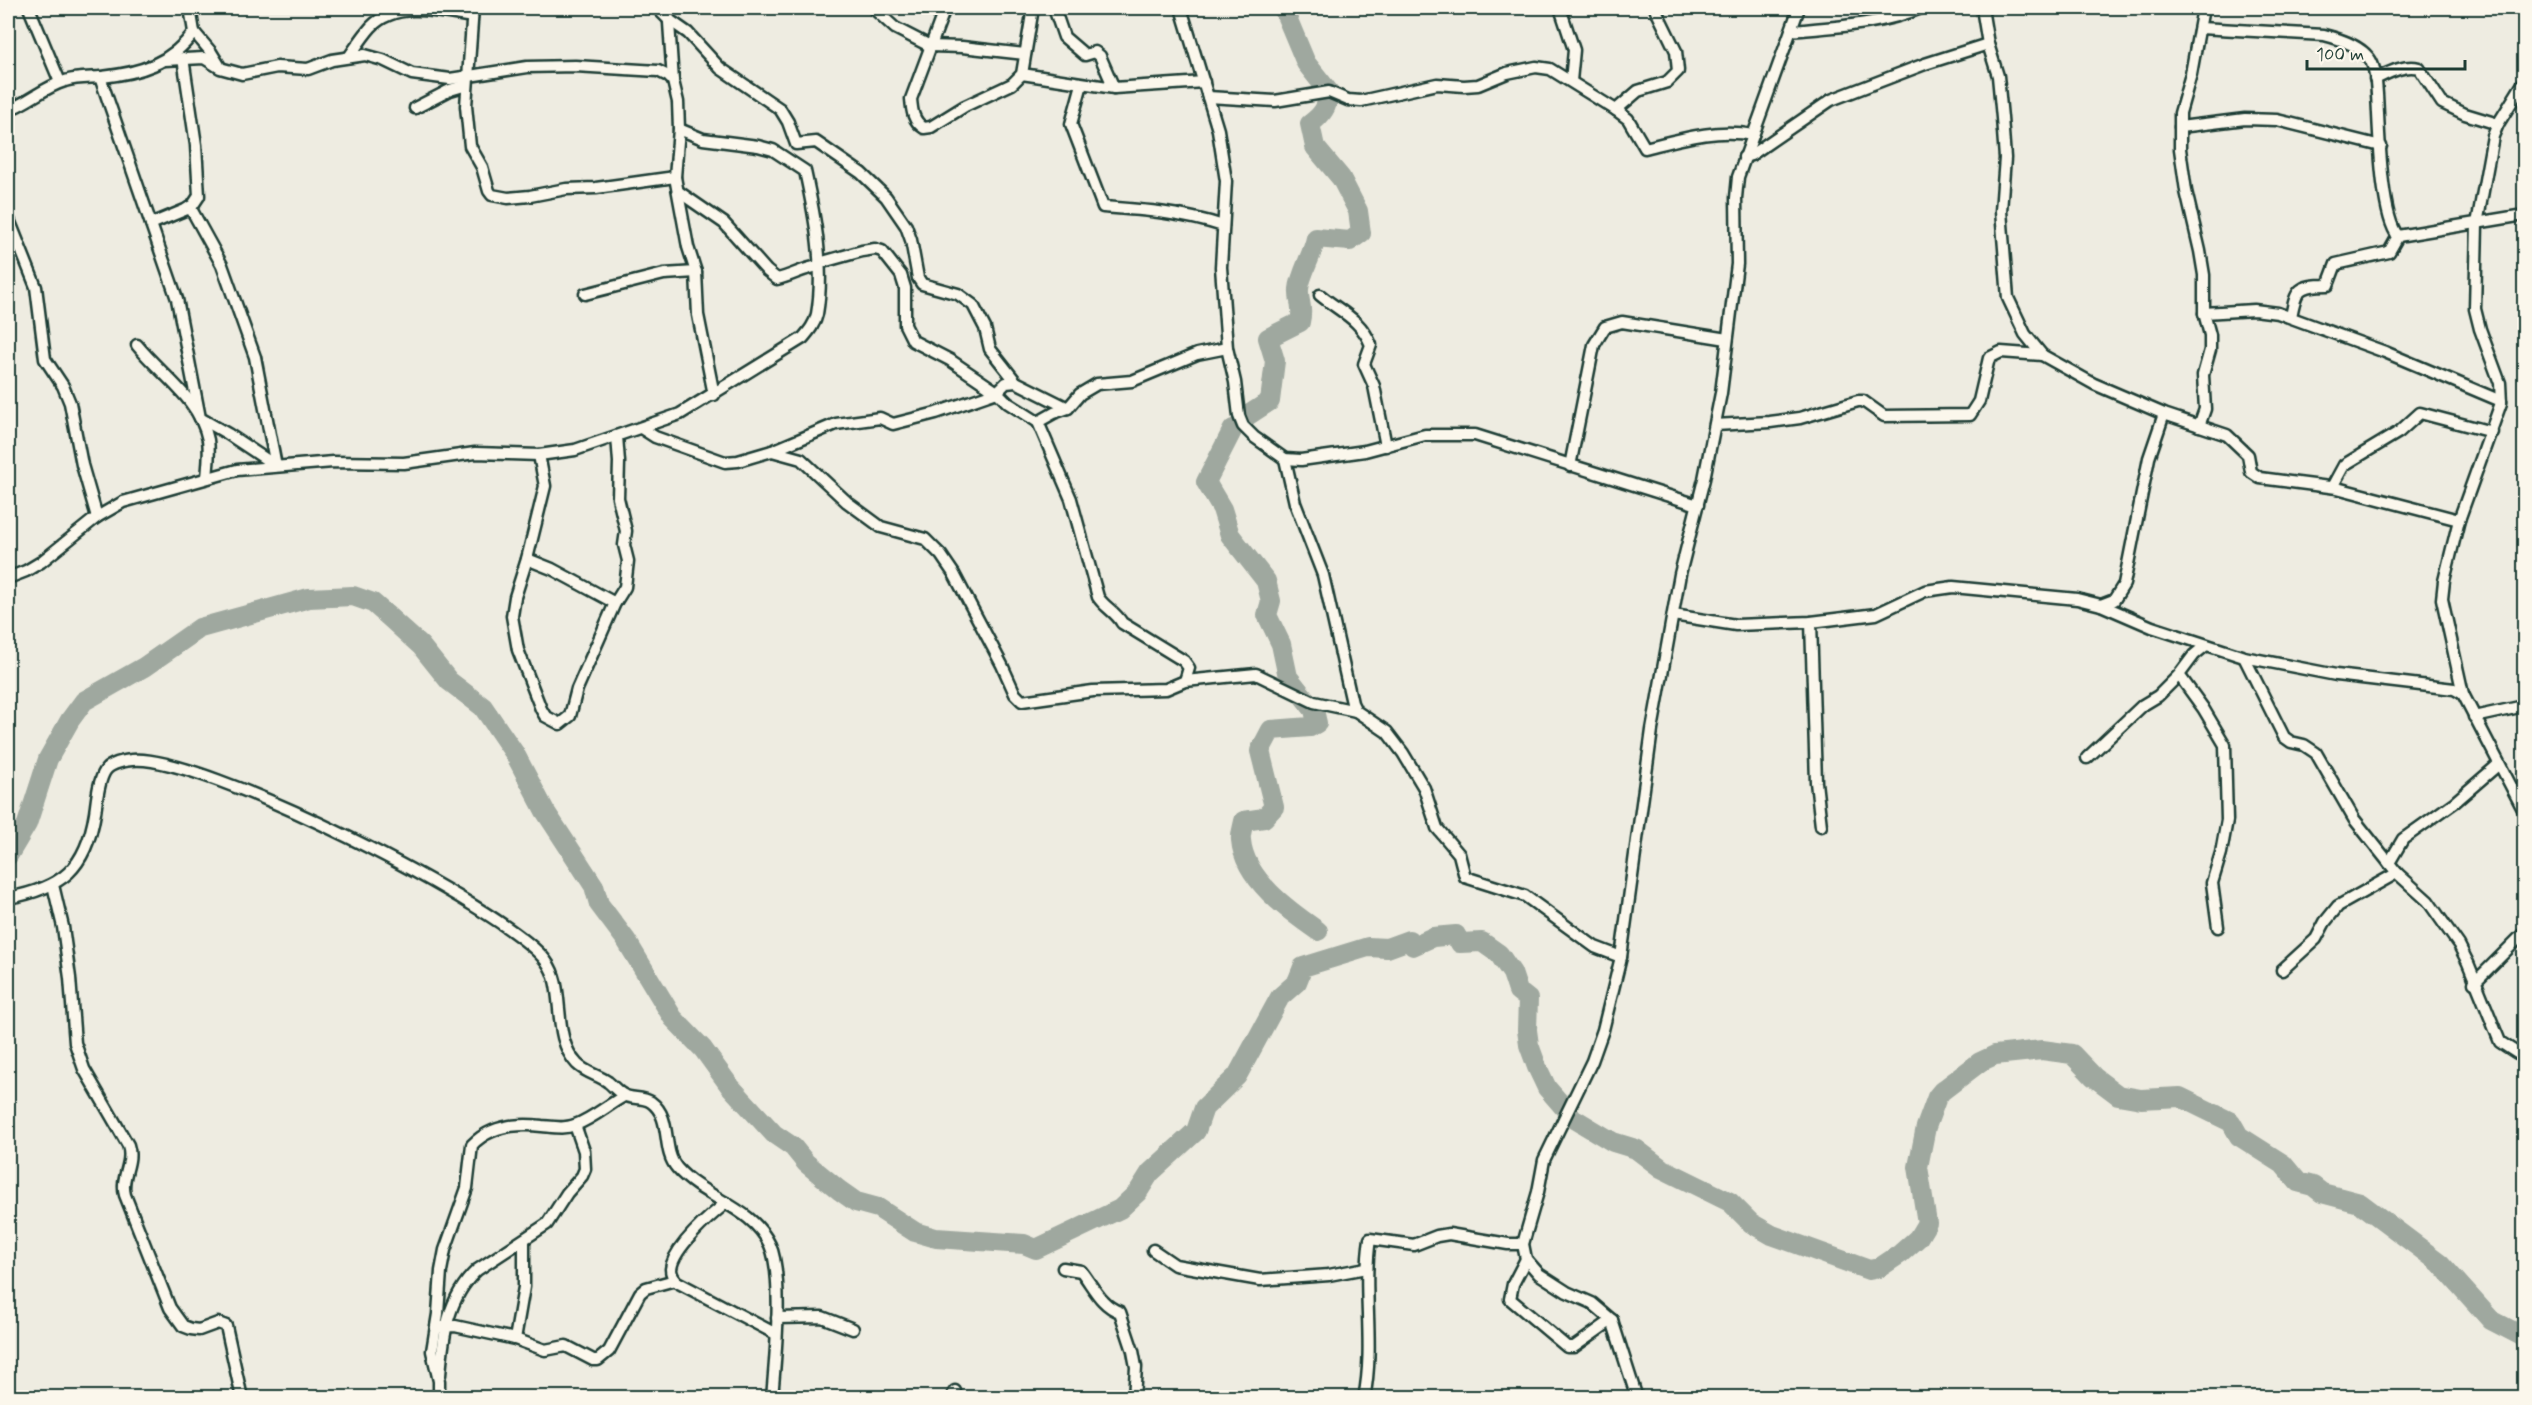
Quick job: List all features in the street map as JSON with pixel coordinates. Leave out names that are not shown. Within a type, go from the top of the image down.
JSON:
[{"type":"street","points":[[29,8],[60,82]]},
{"type":"street","points":[[190,8],[194,32],[211,52],[220,68]]},
{"type":"street","points":[[349,57],[371,26],[389,15],[418,8],[473,12],[468,80],[470,146],[482,167],[489,191],[495,196],[530,196],[566,189],[596,188],[675,177]]},
{"type":"street","points":[[657,8],[688,33],[720,68],[780,109],[788,122],[796,144],[816,142],[861,173],[886,197],[906,225],[918,278],[922,284],[958,294],[973,305],[985,328],[990,349],[1016,382],[1068,408]]},
{"type":"street","points":[[668,8],[673,81],[678,102],[680,129],[675,177],[680,192],[688,247],[696,272],[698,315],[714,395]]},
{"type":"street","points":[[873,8],[894,28],[930,46],[1025,54]]},
{"type":"street","points":[[945,8],[911,99],[912,111],[917,124],[924,128],[1012,84],[1022,74],[1033,8]]},
{"type":"street","points":[[1054,8],[1064,36],[1085,55],[1095,52],[1100,56],[1114,88]]},
{"type":"street","points":[[1181,8],[1218,130],[1226,181],[1221,267],[1227,348],[1235,382],[1239,416],[1243,426],[1254,437],[1285,459],[1365,451],[1433,434],[1475,435],[1698,505]]},
{"type":"street","points":[[1560,8],[1574,50],[1571,81]]},
{"type":"street","points":[[1616,111],[1638,91],[1667,82],[1678,71],[1676,51],[1654,8]]},
{"type":"street","points":[[1637,1398],[1612,1320],[1592,1303],[1567,1292],[1539,1274],[1526,1259],[1524,1244],[1544,1160],[1592,1061],[1603,1030],[1621,957],[1652,730],[1680,574],[1698,505],[1714,424],[1727,339],[1737,264],[1738,177],[1799,8]]},
{"type":"street","points":[[1791,31],[1862,24],[1903,15],[1921,8]]},
{"type":"street","points":[[1982,8],[1988,44],[1998,76],[2002,118],[2005,158],[2001,211],[2008,298],[2025,334],[2042,355],[2094,384],[2164,414],[2227,435],[2248,455],[2251,472],[2260,478],[2331,487],[2459,520]]},
{"type":"street","points":[[2199,426],[2205,409],[2203,375],[2210,350],[2210,335],[2204,313],[2204,275],[2186,191],[2180,113],[2191,74],[2204,8]]},
{"type":"street","points":[[2200,28],[2298,33],[2341,39],[2359,49],[2370,59],[2375,79],[2386,203],[2393,230],[2398,236]]},
{"type":"street","points":[[8,110],[60,82],[146,69],[165,60],[187,42],[194,32]]},
{"type":"street","points":[[1744,157],[1751,155],[1830,100],[1925,64],[1988,44]]},
{"type":"street","points":[[165,60],[204,58],[220,68],[242,74],[277,67],[308,69],[332,60],[365,55],[383,60],[412,74],[450,79],[468,80],[527,68],[575,66],[658,71],[673,81]]},
{"type":"street","points":[[151,224],[190,207],[199,196],[196,145],[183,58]]},
{"type":"street","points":[[2375,79],[2398,69],[2413,66],[2419,68],[2442,103],[2498,124]]},
{"type":"street","points":[[1208,97],[1275,101],[1329,92],[1348,100],[1361,101],[1437,84],[1478,85],[1507,74],[1536,67],[1550,69],[1628,119],[1645,148],[1700,135],[1734,132],[1753,135]]},
{"type":"street","points":[[1022,74],[1114,88],[1204,82]]},
{"type":"street","points":[[100,77],[177,299],[200,418],[208,441],[207,478]]},
{"type":"street","points":[[415,108],[468,80]]},
{"type":"street","points":[[2524,82],[2493,136],[2476,224],[2475,309],[2480,329],[2498,375],[2501,401],[2492,432],[2459,520],[2444,581],[2442,599],[2463,694],[2524,810]]},
{"type":"street","points":[[1082,84],[1071,124],[1103,207],[1160,211],[1200,218],[1223,226]]},
{"type":"street","points":[[2180,128],[2245,119],[2277,120],[2381,146]]},
{"type":"street","points":[[8,578],[41,562],[97,517],[123,502],[237,470],[333,462],[405,463],[475,453],[539,455],[575,450],[680,414],[803,338],[813,326],[817,315],[819,265],[813,208],[805,171],[773,150],[703,139],[680,129]]},
{"type":"street","points":[[680,192],[724,223],[777,279],[790,276],[803,268],[862,250],[882,251],[903,281],[905,325],[913,341],[950,360],[1038,422],[1071,499],[1098,597],[1102,604],[1122,623],[1184,661],[1189,668],[1185,681]]},
{"type":"street","points":[[190,207],[222,265],[252,348],[276,466]]},
{"type":"street","points":[[2398,236],[2524,215]]},
{"type":"street","points":[[8,217],[36,287],[45,359],[63,386],[70,403],[82,465],[97,517]]},
{"type":"street","points":[[2291,317],[2298,290],[2328,285],[2336,264],[2389,252],[2398,236]]},
{"type":"street","points":[[585,294],[664,274],[696,272]]},
{"type":"street","points":[[1320,295],[1350,315],[1367,336],[1371,345],[1364,364],[1374,386],[1386,446]]},
{"type":"street","points":[[2204,313],[2254,310],[2278,313],[2385,352],[2501,401]]},
{"type":"street","points":[[1570,466],[1594,345],[1605,327],[1622,322],[1727,339]]},
{"type":"street","points":[[136,345],[155,367],[186,395],[200,418],[276,466]]},
{"type":"street","points":[[1038,422],[1068,408],[1080,394],[1097,384],[1132,381],[1197,354],[1227,348]]},
{"type":"street","points":[[1714,424],[1790,419],[1858,401],[1863,401],[1884,416],[1970,415],[1979,401],[1989,358],[2001,352],[2042,355]]},
{"type":"street","points":[[640,429],[655,437],[725,462],[738,461],[772,451],[836,424],[880,418],[893,424],[936,413],[997,392],[1006,383],[1016,382]]},
{"type":"street","points":[[2331,487],[2344,465],[2399,432],[2420,413],[2492,432]]},
{"type":"street","points":[[2101,604],[2114,600],[2124,584],[2149,458],[2164,414]]},
{"type":"street","points":[[539,455],[545,486],[513,606],[513,629],[518,650],[541,709],[545,716],[554,723],[562,724],[570,716],[577,689],[615,603],[625,586],[628,561],[624,545],[626,531],[618,498],[617,436]]},
{"type":"street","points":[[772,451],[801,459],[847,502],[881,527],[925,539],[954,574],[1015,694],[1022,701],[1093,691],[1166,689],[1185,681],[1256,674],[1314,702],[1356,711],[1387,732],[1403,753],[1424,788],[1437,828],[1459,854],[1465,877],[1525,896],[1595,947],[1621,957]]},
{"type":"street","points":[[1285,459],[1295,503],[1323,575],[1356,711]]},
{"type":"street","points":[[527,559],[615,603]]},
{"type":"street","points":[[1673,615],[1736,625],[1812,622],[1876,614],[1925,591],[1953,587],[2077,599],[2101,604],[2152,627],[2244,657],[2336,675],[2454,689],[2463,694]]},
{"type":"street","points":[[1812,622],[1816,782],[1821,826]]},
{"type":"street","points":[[2087,758],[2143,705],[2158,696],[2179,675],[2194,655],[2205,646]]},
{"type":"street","points":[[2244,657],[2284,737],[2316,753],[2354,819],[2397,873],[2428,901],[2459,945],[2500,1042],[2517,1053],[2524,1054]]},
{"type":"street","points":[[2438,687],[2460,673]]},
{"type":"street","points":[[2179,675],[2203,708],[2225,745],[2227,820],[2221,853],[2212,883],[2218,927]]},
{"type":"street","points":[[2474,717],[2524,706]]},
{"type":"street","points":[[8,898],[29,894],[53,885],[76,865],[87,849],[105,770],[114,764],[136,759],[184,769],[321,823],[390,858],[459,898],[530,944],[546,960],[553,975],[566,1048],[579,1066],[610,1083],[624,1096]]},
{"type":"street","points":[[2389,863],[2403,839],[2455,802],[2499,764]]},
{"type":"street","points":[[2282,970],[2316,939],[2325,922],[2338,906],[2397,873]]},
{"type":"street","points":[[53,885],[63,927],[75,1043],[84,1069],[131,1153],[131,1162],[124,1182],[125,1195],[170,1308],[183,1326],[199,1330],[218,1323],[226,1326],[242,1398]]},
{"type":"street","points":[[2474,983],[2524,933]]},
{"type":"street","points":[[441,1327],[443,1261],[467,1188],[472,1145],[489,1132],[508,1126],[540,1125],[558,1128],[575,1125],[624,1096],[638,1097],[654,1105],[662,1116],[669,1154],[675,1166],[686,1177],[757,1226],[772,1250],[777,1318],[772,1398]]},
{"type":"street","points":[[439,1398],[439,1381],[432,1351],[458,1292],[477,1270],[547,1224],[585,1169],[584,1151],[575,1125]]},
{"type":"street","points":[[726,1203],[690,1236],[671,1269],[675,1280],[776,1334]]},
{"type":"street","points":[[1364,1398],[1368,1367],[1369,1309],[1366,1268],[1370,1239],[1414,1245],[1449,1234],[1508,1244],[1524,1244]]},
{"type":"street","points":[[515,1339],[524,1287],[524,1240]]},
{"type":"street","points":[[1153,1250],[1175,1265],[1260,1280],[1329,1275],[1366,1268]]},
{"type":"street","points":[[1526,1259],[1513,1284],[1510,1299],[1567,1347],[1574,1347],[1612,1320]]},
{"type":"street","points":[[1062,1268],[1081,1271],[1108,1307],[1120,1312],[1130,1337],[1135,1359],[1134,1398]]},
{"type":"street","points":[[441,1327],[515,1339],[545,1350],[566,1346],[593,1360],[598,1360],[609,1351],[640,1293],[646,1288],[675,1280]]},
{"type":"street","points":[[777,1318],[822,1317],[852,1329]]},
{"type":"waterway","points":[[1247,416],[1270,401],[1275,361],[1268,338],[1300,322],[1300,283],[1316,238],[1350,241],[1361,233],[1358,211],[1341,178],[1315,147],[1310,124],[1324,110],[1329,92],[1306,63],[1283,8]]},
{"type":"waterway","points":[[1233,429],[1206,482],[1222,509],[1230,535],[1266,581],[1271,601],[1267,615],[1281,644],[1288,677],[1314,710],[1317,723],[1310,727],[1271,730],[1260,751],[1274,807],[1264,818],[1244,821],[1241,840],[1250,868],[1259,881],[1282,904],[1318,931]]},
{"type":"waterway","points":[[8,856],[27,824],[48,759],[70,720],[84,701],[144,667],[200,628],[309,598],[353,596],[373,603],[421,646],[449,681],[483,707],[515,754],[545,811],[594,886],[599,904],[626,940],[673,1018],[703,1049],[729,1085],[774,1134],[793,1147],[806,1163],[839,1190],[856,1202],[878,1208],[915,1232],[936,1238],[1024,1244],[1036,1249],[1120,1209],[1138,1192],[1150,1173],[1196,1131],[1204,1108],[1237,1076],[1280,997],[1297,982],[1303,967],[1368,947],[1387,948],[1409,940],[1413,946],[1433,937],[1456,935],[1460,943],[1482,942],[1499,954],[1512,973],[1518,991],[1528,999],[1527,1030],[1529,1045],[1537,1067],[1547,1088],[1573,1118],[1613,1142],[1636,1149],[1661,1168],[1730,1202],[1751,1223],[1772,1235],[1869,1270],[1879,1268],[1918,1238],[1927,1223],[1918,1167],[1926,1127],[1937,1097],[1942,1091],[1980,1062],[1995,1055],[2042,1050],[2072,1054],[2094,1077],[2118,1095],[2141,1099],[2180,1097],[2231,1122],[2239,1136],[2283,1164],[2298,1182],[2313,1186],[2322,1193],[2360,1203],[2440,1263],[2491,1320],[2524,1337]]}]
